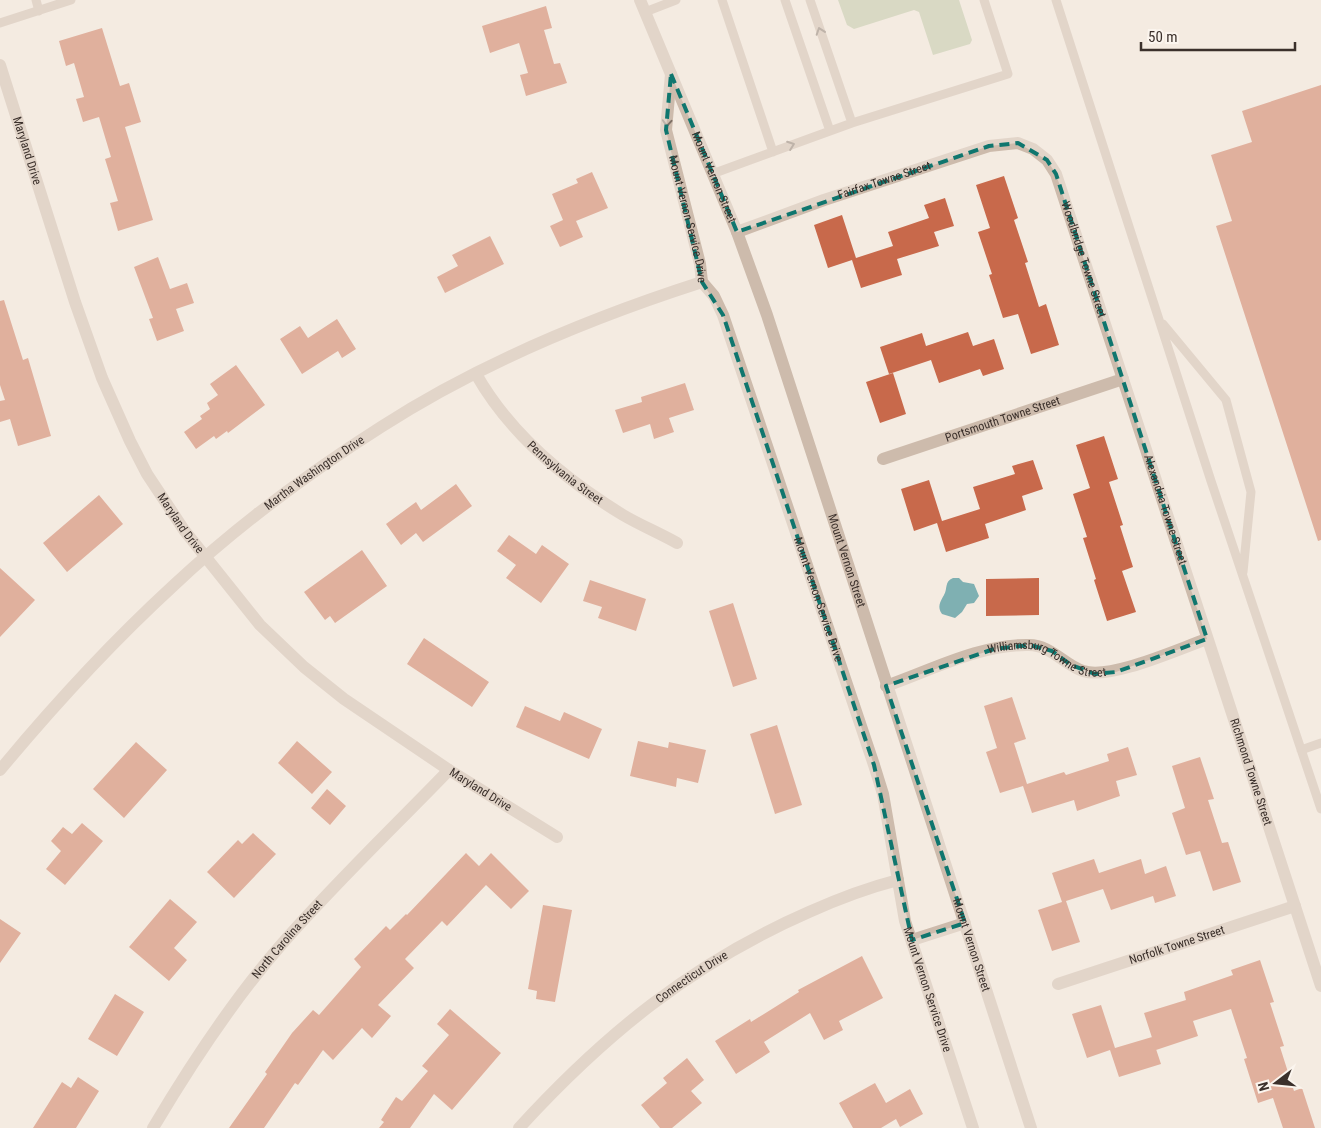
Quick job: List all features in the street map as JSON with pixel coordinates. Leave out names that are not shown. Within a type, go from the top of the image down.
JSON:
[{"type":"street","name":"Mount Vernon Street","points":[[642,6],[737,232],[782,360],[886,686],[1031,1128]]},
{"type":"street","name":"Maryland Drive","points":[[0,65],[75,302],[102,378],[130,441],[165,504],[205,558],[260,625],[304,667],[374,720],[449,770],[557,837]]},
{"type":"street","name":"Mount Vernon Service Drive","points":[[671,74],[666,130],[700,264],[702,282],[714,296],[723,314],[874,765],[883,794],[905,921],[973,1128]]},
{"type":"street","name":"Fairfax Towne Street","points":[[737,232],[824,200],[989,146],[1018,143],[1033,149]]},
{"type":"street","name":"Woodbridge Towne Street","points":[[1033,149],[1047,160],[1056,174],[1123,379]]},
{"type":"street","name":"Martha Washington Drive","points":[[0,770],[39,723],[130,627],[174,585],[267,506],[320,467],[382,426],[476,374],[530,347],[636,304],[702,282]]},
{"type":"street","name":"Pennsylvania Street","points":[[476,374],[496,406],[519,434],[542,456],[599,500],[624,516],[678,542]]},
{"type":"street","name":"Portsmouth Towne Street","points":[[883,459],[1123,379]]},
{"type":"street","name":"Alexandria Towne Street","points":[[1123,379],[1207,639]]},
{"type":"street","name":"Williamsburg Towne Street","points":[[886,686],[959,658],[994,649],[1030,645],[1052,651],[1070,665],[1094,674],[1116,672],[1207,639]]},
{"type":"street","name":"Richmond Towne Street","points":[[1207,639],[1321,986]]},
{"type":"street","name":"North Carolina Street","points":[[153,1128],[222,1019],[280,946],[449,770]]},
{"type":"street","name":"Connecticut Drive","points":[[519,1128],[578,1066],[613,1035],[694,973],[775,927],[854,893],[898,880]]},
{"type":"street","name":"Norfolk Towne Street","points":[[1058,984],[1295,906]]},
{"type":"street","points":[[912,940],[965,923]]},
{"type":"lane","points":[[36,0],[39,11]]},
{"type":"lane","points":[[0,23],[71,0]]},
{"type":"lane","points":[[642,6],[676,0]]},
{"type":"lane","points":[[785,0],[830,132]]},
{"type":"lane","points":[[810,0],[852,123]]},
{"type":"lane","points":[[712,174],[852,123],[1008,74],[984,0]]},
{"type":"lane","points":[[1056,0],[1242,575],[1321,809]]},
{"type":"lane","points":[[725,1],[773,152]]},
{"type":"lane","points":[[1160,320],[1226,400],[1251,492],[1242,575]]},
{"type":"lane","points":[[1301,750],[1321,743]]},
{"type":"highlighted area","points":[[671,74],[737,232],[989,146],[1018,143],[1047,160],[1056,174],[1207,639],[1116,672],[1095,674],[1071,665],[1052,651],[1030,645],[994,649],[886,686],[965,923],[912,940],[874,765],[723,315],[702,282],[666,130]]},
{"type":"green space","points":[[838,0],[959,0],[972,40],[970,44],[933,55],[919,12],[914,10],[854,29],[847,25]]},
{"type":"water","points":[[953,578],[959,578],[963,582],[974,584],[979,596],[974,603],[967,604],[955,618],[942,614],[939,607],[947,583]]},
{"type":"building","points":[[546,6],[552,28],[544,30],[554,64],[560,63],[567,83],[526,96],[520,75],[528,73],[519,43],[490,53],[482,26]]},
{"type":"building","points":[[102,28],[120,86],[129,83],[141,122],[125,127],[153,220],[118,231],[110,203],[118,201],[105,159],[111,157],[99,117],[83,122],[76,99],[84,97],[74,63],[66,66],[59,41]]},
{"type":"building","points":[[1321,85],[1321,540],[1318,541],[1216,226],[1232,221],[1211,155],[1252,142],[1242,111]]},
{"type":"building","points":[[592,172],[608,208],[576,221],[583,237],[560,247],[550,226],[563,220],[552,194],[578,183],[576,179]]},
{"type":"building","points":[[1004,176],[1018,218],[1014,220],[1028,262],[1025,263],[1039,307],[1046,304],[1059,345],[1031,354],[1018,314],[1003,318],[989,275],[992,274],[978,232],[990,228],[976,185]]},
{"type":"building","points":[[945,198],[954,226],[934,232],[939,246],[897,259],[902,275],[861,288],[852,260],[828,268],[814,225],[842,215],[856,258],[893,246],[888,232],[929,218],[924,205]]},
{"type":"building","points":[[490,236],[504,264],[445,293],[437,277],[458,266],[452,255]]},
{"type":"building","points":[[158,257],[170,289],[187,283],[194,303],[176,309],[184,331],[157,341],[149,319],[153,318],[134,267]]},
{"type":"building","points":[[4,300],[23,360],[28,358],[51,436],[18,446],[10,419],[0,422],[0,401],[5,400],[0,385],[0,301]]},
{"type":"building","points":[[337,319],[356,349],[342,358],[338,351],[302,374],[280,339],[300,326],[308,338]]},
{"type":"building","points":[[968,332],[973,346],[994,339],[1004,369],[983,376],[980,369],[939,383],[931,360],[889,374],[880,347],[922,333],[926,346]]},
{"type":"building","points":[[236,365],[265,405],[228,433],[227,431],[216,439],[214,436],[196,449],[184,432],[202,419],[200,416],[210,409],[207,403],[218,395],[210,384]]},
{"type":"building","points":[[893,373],[906,414],[880,423],[866,382]]},
{"type":"building","points":[[685,383],[694,410],[669,418],[674,432],[654,439],[650,424],[623,433],[615,410],[642,402],[641,397]]},
{"type":"building","points":[[1104,436],[1118,479],[1109,482],[1123,525],[1120,526],[1133,567],[1122,571],[1136,612],[1107,621],[1083,538],[1087,537],[1073,494],[1090,488],[1076,445]]},
{"type":"building","points":[[1033,460],[1043,489],[1022,496],[1026,510],[985,524],[989,538],[946,552],[937,523],[914,531],[901,489],[929,480],[942,521],[980,509],[973,487],[1015,474],[1012,466]]},
{"type":"building","points":[[456,484],[472,506],[423,542],[416,533],[401,545],[386,524],[416,502],[421,510]]},
{"type":"building","points":[[99,495],[123,524],[67,572],[43,543]]},
{"type":"building","points":[[509,535],[536,554],[542,545],[569,564],[541,603],[506,578],[516,565],[497,551]]},
{"type":"building","points":[[362,550],[387,586],[335,623],[330,616],[325,620],[304,592]]},
{"type":"building","points":[[0,568],[35,600],[0,637]]},
{"type":"building","points":[[1039,578],[1039,615],[986,616],[986,579]]},
{"type":"building","points":[[590,580],[646,599],[636,631],[598,618],[602,607],[583,601]]},
{"type":"building","points":[[733,603],[757,679],[733,687],[709,611]]},
{"type":"building","points":[[424,638],[489,682],[472,707],[407,664]]},
{"type":"building","points":[[1012,697],[1026,739],[1014,743],[1027,784],[1064,772],[1066,775],[1109,761],[1107,754],[1128,747],[1137,775],[1116,781],[1120,796],[1077,811],[1074,800],[1032,813],[1023,786],[1000,793],[986,752],[997,748],[984,706]]},
{"type":"building","points":[[525,706],[560,721],[564,712],[602,729],[589,759],[516,727]]},
{"type":"building","points":[[777,725],[802,805],[775,814],[750,734]]},
{"type":"building","points":[[297,741],[332,772],[312,794],[278,763]]},
{"type":"building","points":[[638,741],[668,748],[669,742],[706,750],[698,783],[677,778],[676,787],[630,776]]},
{"type":"building","points":[[136,742],[167,770],[124,818],[93,789]]},
{"type":"building","points":[[1200,757],[1214,799],[1208,800],[1222,843],[1228,842],[1241,882],[1213,891],[1200,851],[1186,855],[1172,813],[1185,808],[1172,766]]},
{"type":"building","points":[[327,789],[346,806],[330,825],[311,808]]},
{"type":"building","points":[[82,823],[103,841],[65,885],[46,869],[61,851],[51,841],[63,827],[72,834]]},
{"type":"building","points":[[253,833],[276,854],[234,898],[207,872],[238,840],[242,844]]},
{"type":"building","points":[[466,853],[479,866],[491,853],[529,891],[511,909],[486,885],[447,926],[442,921],[405,959],[414,968],[378,1005],[391,1016],[372,1038],[362,1028],[333,1060],[323,1050],[298,1085],[295,1083],[264,1128],[229,1128],[267,1074],[265,1072],[292,1033],[313,1010],[319,1015],[361,967],[354,959],[386,926],[390,930],[407,915]]},
{"type":"building","points":[[1094,859],[1099,873],[1141,859],[1145,874],[1166,866],[1176,896],[1155,903],[1153,896],[1111,910],[1103,889],[1066,901],[1080,942],[1052,951],[1038,910],[1062,902],[1052,873]]},
{"type":"building","points":[[170,899],[197,922],[174,948],[187,960],[169,981],[129,947]]},
{"type":"building","points":[[543,905],[572,910],[555,1002],[536,999],[537,991],[528,989]]},
{"type":"building","points":[[0,919],[21,933],[0,963]]},
{"type":"building","points":[[862,956],[883,998],[839,1021],[843,1030],[824,1040],[810,1013],[764,1042],[770,1052],[736,1074],[715,1041],[750,1019],[751,1022],[799,992],[798,990]]},
{"type":"building","points":[[1260,960],[1274,1002],[1270,1003],[1284,1046],[1280,1047],[1294,1091],[1302,1088],[1315,1128],[1283,1128],[1273,1098],[1258,1103],[1244,1059],[1247,1058],[1231,1009],[1193,1021],[1198,1036],[1156,1050],[1144,1013],[1186,1000],[1184,992],[1233,975],[1231,970]]},
{"type":"building","points":[[115,994],[144,1012],[117,1056],[88,1039]]},
{"type":"building","points":[[1101,1005],[1115,1048],[1152,1037],[1161,1064],[1119,1077],[1110,1050],[1087,1058],[1072,1014]]},
{"type":"building","points":[[450,1009],[501,1053],[452,1110],[434,1094],[410,1128],[379,1128],[384,1122],[381,1120],[396,1097],[402,1101],[428,1071],[422,1066],[449,1035],[437,1024]]},
{"type":"building","points":[[687,1058],[704,1080],[691,1091],[702,1103],[672,1128],[660,1128],[641,1105],[667,1083],[663,1078]]},
{"type":"building","points":[[78,1077],[99,1091],[76,1128],[33,1128],[62,1082],[71,1088]]},
{"type":"building","points":[[875,1083],[886,1103],[910,1089],[923,1114],[900,1127],[896,1119],[881,1128],[853,1128],[839,1103]]}]
